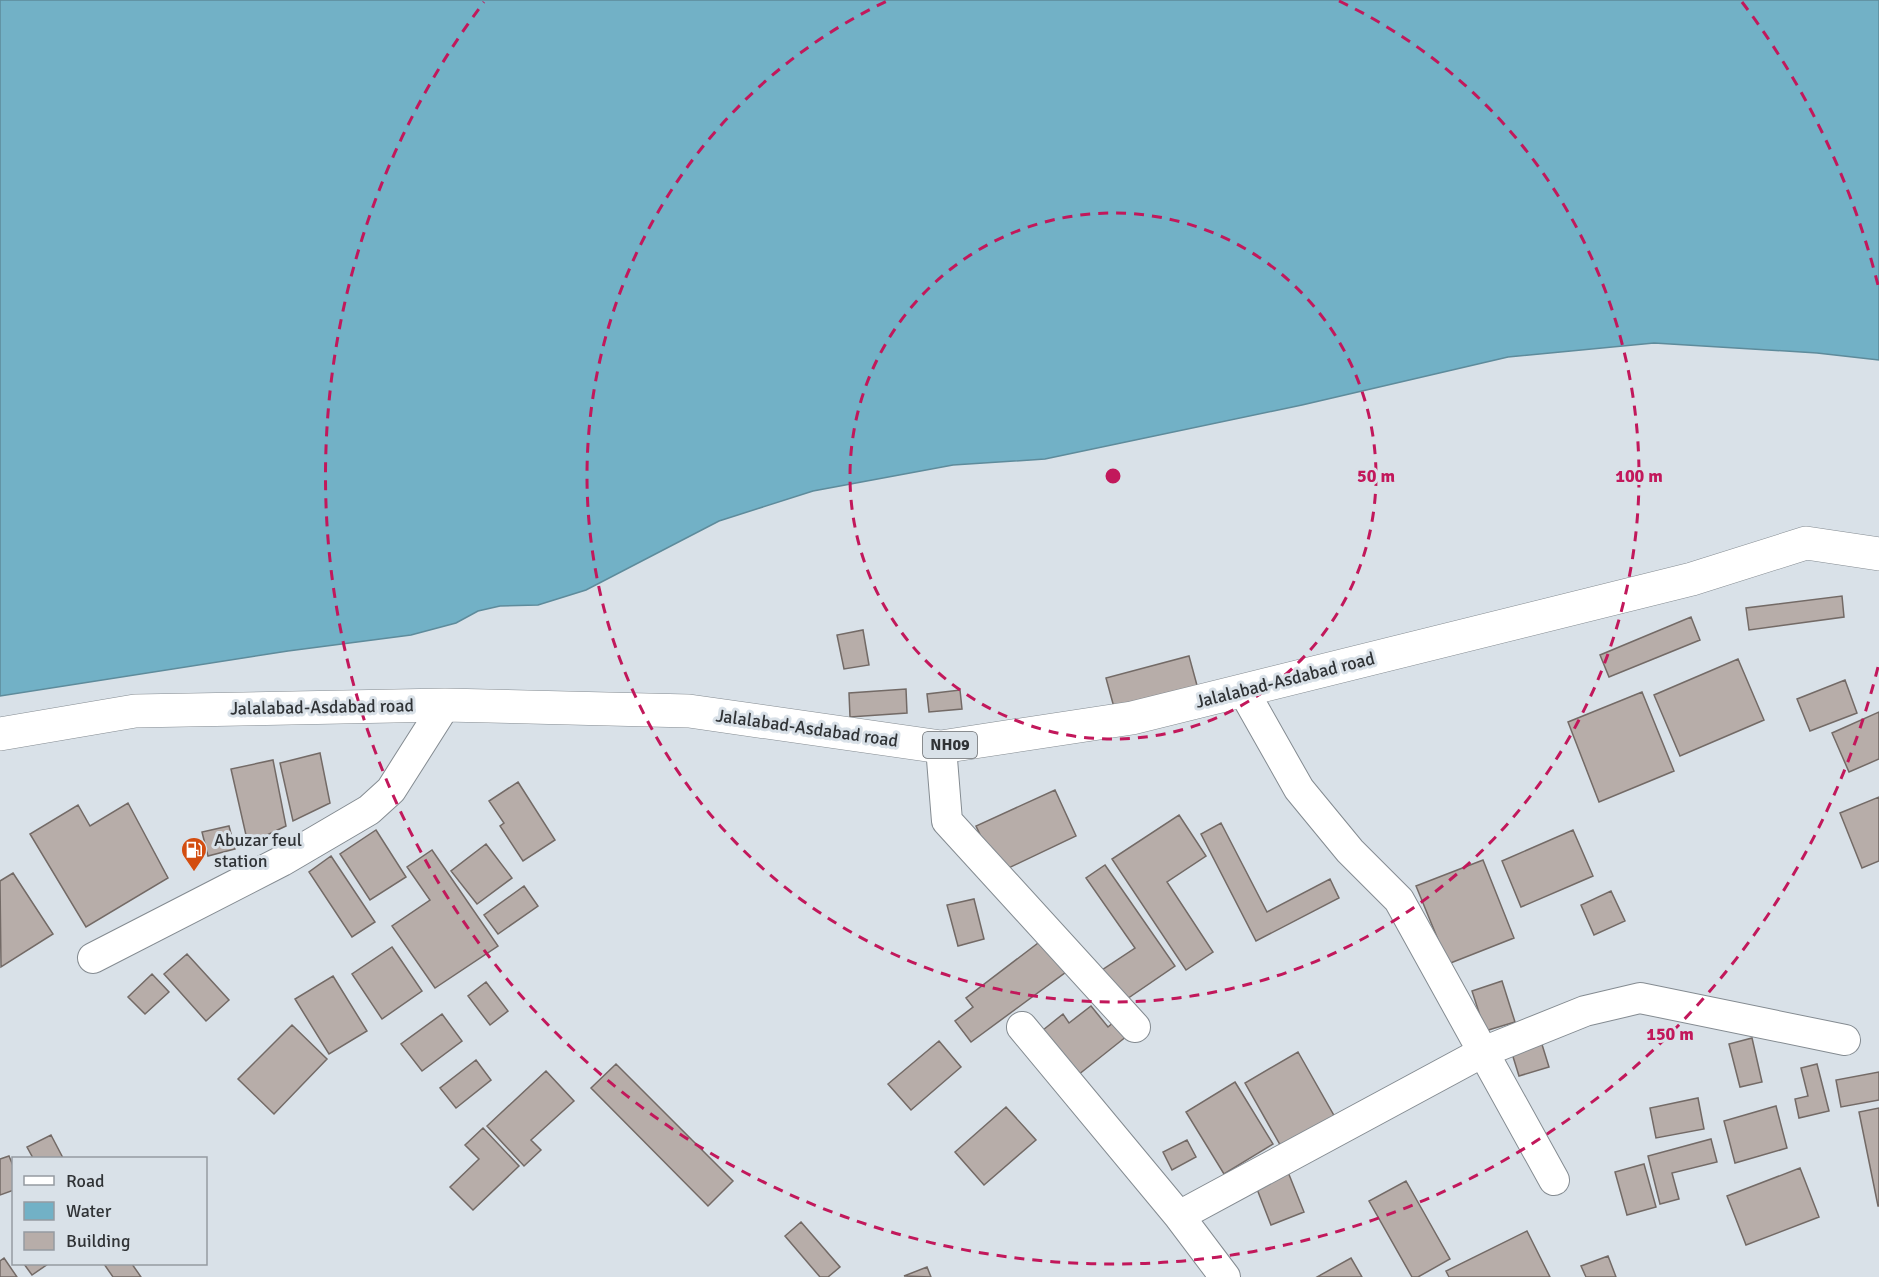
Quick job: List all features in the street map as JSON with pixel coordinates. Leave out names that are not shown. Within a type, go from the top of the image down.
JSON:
[{"type":"main road","name":"Jalalabad-Asdabad road","points":[[0,734],[135,711],[445,705],[689,711],[941,747],[1132,718],[1692,579],[1806,543],[1879,554]]},
{"type":"street","points":[[1243,690],[1299,789],[1350,851],[1399,900],[1554,1180]]},
{"type":"street","points":[[93,958],[282,861],[369,810],[391,790],[445,705]]},
{"type":"street","points":[[941,747],[947,821],[1135,1027]]},
{"type":"street","points":[[1179,1216],[1483,1052],[1585,1011],[1640,998],[1845,1040]]},
{"type":"street","points":[[1022,1027],[1179,1216],[1225,1277]]},
{"type":"water","points":[[0,0],[1879,0],[1879,360],[1817,353],[1654,343],[1508,357],[1302,405],[1045,459],[953,465],[813,491],[719,521],[586,590],[538,605],[500,606],[478,611],[456,623],[411,635],[288,651],[0,696]]},
{"type":"building","points":[[1842,596],[1844,617],[1749,630],[1746,608]]},
{"type":"building","points":[[1691,617],[1700,640],[1609,677],[1600,655]]},
{"type":"building","points":[[863,630],[869,665],[844,669],[837,635]]},
{"type":"building","points":[[1189,656],[1198,689],[1115,711],[1106,678]]},
{"type":"building","points":[[1738,659],[1764,720],[1680,756],[1654,695]]},
{"type":"building","points":[[1845,680],[1857,713],[1810,731],[1797,699]]},
{"type":"building","points":[[906,689],[907,713],[850,717],[849,693]]},
{"type":"building","points":[[960,690],[962,709],[929,712],[927,694]]},
{"type":"building","points":[[1642,692],[1674,771],[1599,802],[1568,722]]},
{"type":"building","points":[[1879,712],[1879,759],[1849,772],[1832,733]]},
{"type":"building","points":[[320,753],[330,803],[293,821],[280,763]]},
{"type":"building","points":[[273,760],[286,826],[248,844],[231,769]]},
{"type":"building","points":[[518,782],[555,840],[523,861],[500,826],[504,823],[489,801]]},
{"type":"building","points":[[1055,790],[1076,836],[998,873],[976,826]]},
{"type":"building","points":[[1879,797],[1879,861],[1862,868],[1840,813]]},
{"type":"building","points":[[128,803],[168,878],[86,927],[30,834],[78,805],[90,826]]},
{"type":"building","points":[[1179,815],[1206,856],[1167,882],[1213,952],[1186,970],[1112,859]]},
{"type":"building","points":[[1221,823],[1267,912],[1330,879],[1339,898],[1256,941],[1201,834]]},
{"type":"building","points":[[229,826],[235,849],[208,856],[202,832]]},
{"type":"building","points":[[376,830],[406,877],[370,900],[340,854]]},
{"type":"building","points":[[1573,830],[1593,876],[1521,907],[1502,861]]},
{"type":"building","points":[[486,844],[512,878],[477,904],[451,871]]},
{"type":"building","points":[[432,850],[498,946],[435,988],[392,926],[430,900],[407,867]]},
{"type":"building","points":[[331,856],[375,922],[352,937],[309,872]]},
{"type":"building","points":[[1483,860],[1514,938],[1448,964],[1416,886]]},
{"type":"building","points":[[1105,865],[1175,966],[1121,1003],[1099,972],[1135,948],[1086,878]]},
{"type":"building","points":[[13,873],[53,934],[1,967],[0,881]]},
{"type":"building","points":[[524,886],[538,906],[498,934],[484,915]]},
{"type":"building","points":[[1611,891],[1625,921],[1594,935],[1581,905]]},
{"type":"building","points":[[974,899],[984,939],[958,946],[947,905]]},
{"type":"building","points":[[1042,940],[1066,972],[971,1042],[955,1021],[973,1007],[966,998]]},
{"type":"building","points":[[392,947],[422,991],[382,1019],[352,974]]},
{"type":"building","points":[[187,954],[229,1000],[206,1021],[164,974]]},
{"type":"building","points":[[152,974],[169,992],[145,1014],[128,997]]},
{"type":"building","points":[[333,976],[367,1031],[329,1054],[295,999]]},
{"type":"building","points":[[1502,981],[1515,1022],[1485,1031],[1472,991]]},
{"type":"building","points":[[486,982],[508,1011],[490,1025],[468,996]]},
{"type":"building","points":[[1091,1006],[1108,1027],[1115,1021],[1127,1036],[1078,1075],[1043,1030],[1063,1014],[1069,1023]]},
{"type":"building","points":[[442,1014],[462,1041],[422,1071],[401,1044]]},
{"type":"building","points":[[292,1025],[327,1059],[274,1114],[238,1079]]},
{"type":"building","points":[[1540,1038],[1549,1067],[1519,1076],[1510,1047]]},
{"type":"building","points":[[1752,1038],[1762,1082],[1740,1087],[1729,1044]]},
{"type":"building","points":[[939,1041],[961,1067],[911,1110],[888,1084]]},
{"type":"building","points":[[1298,1052],[1336,1119],[1283,1150],[1245,1083]]},
{"type":"building","points":[[476,1060],[491,1080],[456,1108],[440,1088]]},
{"type":"building","points":[[616,1064],[733,1181],[708,1206],[591,1088]]},
{"type":"building","points":[[1817,1064],[1829,1111],[1799,1118],[1795,1099],[1808,1096],[1801,1068]]},
{"type":"building","points":[[546,1071],[574,1101],[531,1140],[541,1150],[524,1166],[487,1126]]},
{"type":"building","points":[[1879,1072],[1879,1100],[1841,1107],[1836,1080]]},
{"type":"building","points":[[1235,1082],[1273,1144],[1224,1174],[1186,1112]]},
{"type":"building","points":[[1698,1098],[1704,1129],[1656,1138],[1650,1108]]},
{"type":"building","points":[[1776,1106],[1787,1148],[1735,1163],[1724,1121]]},
{"type":"building","points":[[1006,1107],[1036,1140],[984,1185],[955,1152]]},
{"type":"building","points":[[1879,1108],[1879,1206],[1878,1206],[1859,1112]]},
{"type":"building","points":[[483,1128],[519,1166],[473,1210],[450,1187],[479,1159],[465,1145]]},
{"type":"building","points":[[51,1135],[62,1157],[32,1157],[27,1147]]},
{"type":"building","points":[[1711,1139],[1717,1162],[1672,1173],[1679,1199],[1660,1204],[1648,1156]]},
{"type":"building","points":[[1187,1140],[1196,1157],[1172,1170],[1163,1152]]},
{"type":"building","points":[[9,1156],[12,1163],[12,1191],[0,1195],[0,1159]]},
{"type":"building","points":[[1644,1164],[1656,1207],[1627,1215],[1615,1172]]},
{"type":"building","points":[[1800,1168],[1819,1217],[1746,1245],[1727,1196]]},
{"type":"building","points":[[1288,1172],[1304,1212],[1271,1225],[1255,1184]]},
{"type":"building","points":[[1406,1181],[1450,1259],[1418,1277],[1412,1277],[1369,1201]]},
{"type":"building","points":[[801,1222],[840,1267],[828,1277],[820,1277],[785,1236]]},
{"type":"building","points":[[1527,1231],[1550,1277],[1449,1277],[1446,1271]]},
{"type":"building","points":[[1608,1256],[1616,1277],[1586,1277],[1581,1266]]},
{"type":"building","points":[[4,1258],[17,1277],[0,1277],[0,1261]]},
{"type":"building","points":[[1351,1258],[1362,1277],[1317,1277]]},
{"type":"building","points":[[25,1265],[47,1265],[32,1275]]},
{"type":"building","points":[[105,1265],[133,1265],[141,1277],[113,1277]]},
{"type":"building","points":[[927,1267],[931,1277],[904,1276]]},
{"type":"place","name":"Abuzar feul station","points":[[194,873]]}]
